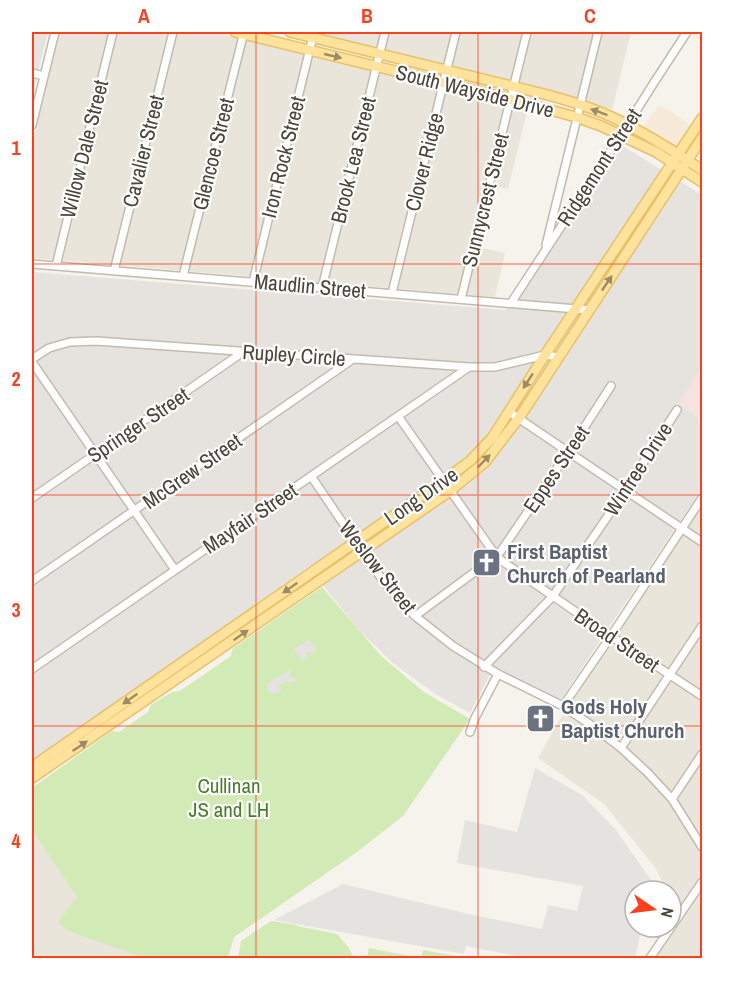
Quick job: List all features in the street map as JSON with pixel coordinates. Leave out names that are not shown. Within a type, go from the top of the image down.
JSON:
[{"type":"main road","name":"South Wayside Drive","points":[[241,32],[576,117],[656,152],[702,182]]},
{"type":"main road","name":"South Wayside Drive","points":[[290,32],[313,34],[580,105],[602,113],[654,139],[702,170]]},
{"type":"main road","name":"Long Drive","points":[[32,767],[105,729],[159,692],[260,609],[470,461],[492,438],[702,118]]},
{"type":"main road","name":"Long Drive","points":[[32,778],[99,720],[154,683],[266,618],[450,491],[485,462],[519,418],[702,138]]},
{"type":"main road","points":[[642,210],[651,217]]},
{"type":"main road","points":[[610,258],[619,265]]},
{"type":"main road","points":[[403,509],[409,519]]},
{"type":"main road","points":[[310,574],[317,582]]},
{"type":"main road","points":[[260,609],[266,618]]},
{"type":"main road","points":[[154,683],[159,692]]},
{"type":"main road","points":[[99,720],[105,729]]},
{"type":"street","points":[[32,125],[55,32]]},
{"type":"street","name":"Willow Dale Street","points":[[56,266],[113,32]]},
{"type":"street","name":"Cavalier Street","points":[[114,271],[172,32]]},
{"type":"street","name":"Glencoe Street","points":[[183,276],[241,32]]},
{"type":"street","name":"Brook Lea Street","points":[[322,288],[384,32]]},
{"type":"street","name":"Clover Ridge","points":[[392,293],[456,32]]},
{"type":"street","name":"Sunnycrest Street","points":[[461,299],[527,32]]},
{"type":"street","points":[[544,251],[598,32]]},
{"type":"street","name":"Ridgemont Street","points":[[511,303],[687,32]]},
{"type":"street","name":"Iron Rock Street","points":[[253,282],[313,34]]},
{"type":"street","points":[[32,73],[44,76]]},
{"type":"street","name":"Maudlin Street","points":[[32,264],[589,310]]},
{"type":"street","name":"Rupley Circle","points":[[32,360],[48,348],[70,342],[96,341],[469,367],[495,367],[545,355],[559,357]]},
{"type":"street","name":"Springer Street","points":[[32,498],[243,352]]},
{"type":"street","name":"McGrew Street","points":[[32,581],[353,359]]},
{"type":"street","points":[[32,360],[175,570]]},
{"type":"street","name":"Mayfair Street","points":[[32,669],[469,367]]},
{"type":"street","name":"Eppes Street","points":[[415,616],[497,556],[569,451],[610,386]]},
{"type":"street","name":"Winfree Drive","points":[[484,667],[553,596],[677,410]]},
{"type":"street","points":[[509,411],[702,542]]},
{"type":"street","name":"Broad Street","points":[[398,416],[502,561],[702,696]]},
{"type":"street","name":"Weslow Street","points":[[311,476],[391,591],[415,616],[484,667],[563,706],[621,748],[672,799],[702,847]]},
{"type":"street","points":[[563,706],[702,498]]},
{"type":"street","points":[[621,748],[702,626]]},
{"type":"street","points":[[470,732],[498,674]]},
{"type":"street","points":[[672,799],[702,754]]},
{"type":"street","points":[[650,958],[702,882]]},
{"type":"shaded area","points":[[32,32],[48,32],[32,96]]},
{"type":"shaded area","points":[[59,32],[215,32],[528,108],[508,189],[484,183],[469,245],[505,253],[495,297],[32,258],[32,145]]},
{"type":"shaded area","points":[[302,32],[631,32],[612,110],[570,96]]},
{"type":"shaded area","points":[[660,105],[694,127],[677,150],[642,128]]},
{"type":"shaded area","points":[[623,146],[702,195],[702,366],[679,404],[702,420],[702,488],[561,699],[494,667],[470,713],[435,694],[393,663],[359,630],[308,567],[32,762],[32,272],[506,310]]},
{"type":"shaded area","points":[[702,366],[702,420],[679,404]]},
{"type":"shaded area","points":[[702,504],[702,958],[655,958],[668,939],[683,939],[683,879],[661,879],[654,866],[604,804],[538,758],[568,705]]},
{"type":"shaded area","points":[[309,639],[317,651],[311,654],[309,651],[306,653],[308,657],[302,661],[294,649]]},
{"type":"shaded area","points":[[290,670],[290,677],[297,679],[292,683],[285,680],[278,686],[283,689],[275,694],[268,692],[267,684]]},
{"type":"shaded area","points":[[535,768],[582,795],[616,830],[650,879],[623,879],[623,939],[639,939],[635,958],[526,958],[466,946],[464,954],[274,920],[343,884],[542,929],[548,905],[577,911],[583,886],[457,863],[465,820],[517,832]]},
{"type":"shaded area","points":[[32,830],[78,897],[59,922],[145,958],[32,958]]},
{"type":"green space","name":"Cullinan JS and LH","points":[[322,587],[381,656],[424,692],[470,719],[403,816],[357,852],[234,937],[228,958],[145,958],[70,932],[58,922],[77,897],[32,830],[32,788],[112,731],[119,732],[148,712],[151,705],[172,692],[180,691],[231,656],[232,649]]},
{"type":"green space","points":[[271,921],[337,934],[354,958],[238,958],[241,941]]},
{"type":"green space","points":[[369,948],[421,958],[367,958]]},
{"type":"green space","points":[[423,950],[467,958],[421,958]]},
{"type":"place","name":"First Baptist Church of Pearland","points":[[486,563]]},
{"type":"place","name":"Gods Holy Baptist Church","points":[[540,718]]}]
